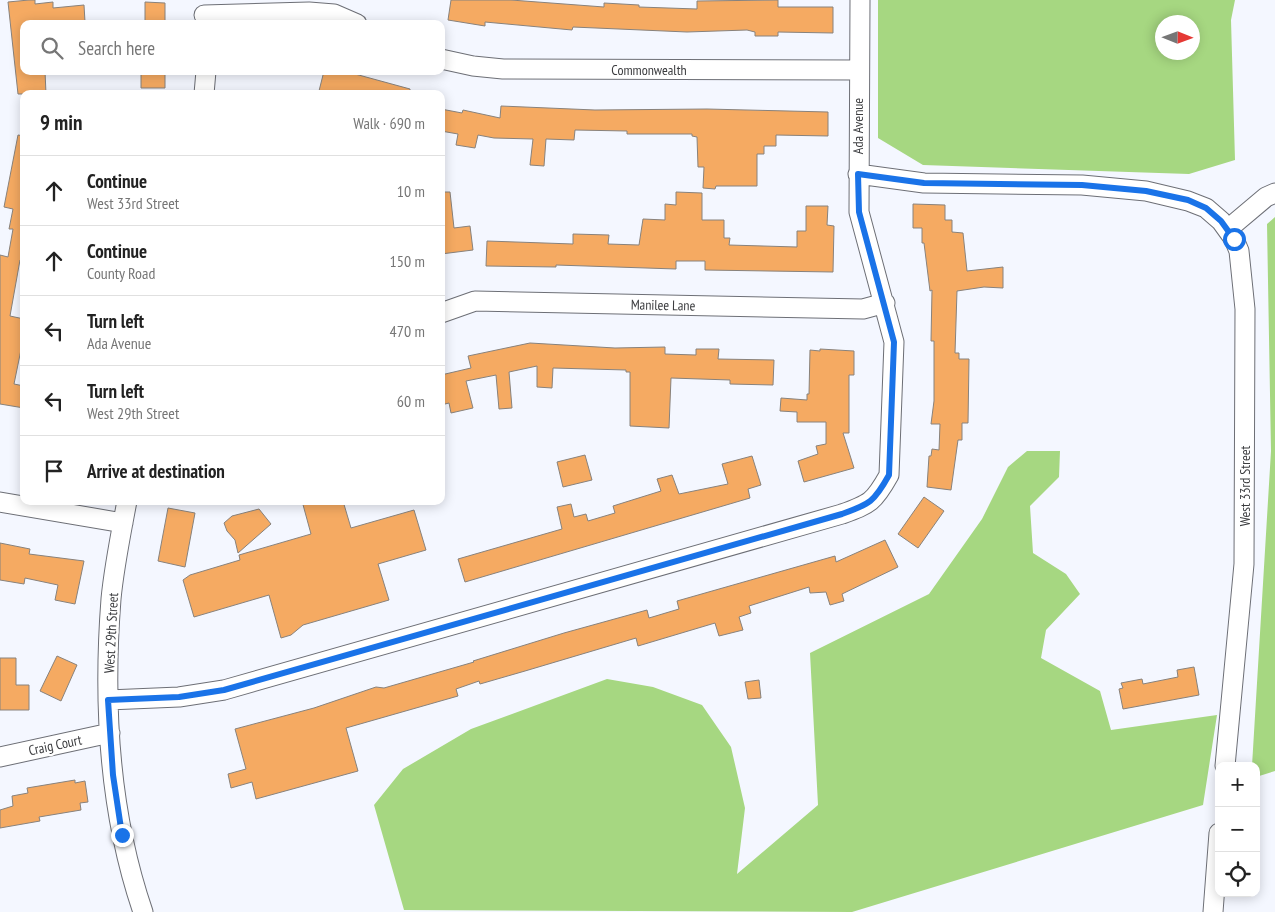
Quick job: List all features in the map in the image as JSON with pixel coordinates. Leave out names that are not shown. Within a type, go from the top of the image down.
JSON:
[{"type":"street","name":"Ada Avenue","points":[[108,700],[179,697],[224,690],[868,505],[879,492],[889,475],[894,342],[859,212],[858,70],[860,0]]},
{"type":"street","points":[[204,13],[309,12],[334,14],[348,20]]},
{"type":"street","name":"Commonwealth","points":[[445,60],[473,66],[504,69],[858,70]]},
{"type":"street","points":[[204,90],[206,75]]},
{"type":"street","name":"West 33rd Street","points":[[858,174],[943,184],[1115,187],[1188,200],[1206,208],[1228,229],[1239,251],[1246,335],[1244,564],[1225,762]]},
{"type":"street","points":[[1228,229],[1266,197],[1275,193]]},
{"type":"street","name":"Manilee Lane","points":[[445,312],[475,301],[863,309],[885,303]]},
{"type":"street","points":[[0,502],[123,523]]},
{"type":"street","name":"West 29th Street","points":[[126,505],[112,598],[108,700],[113,775],[122,835],[144,912]]},
{"type":"street","name":"Craig Court","points":[[0,757],[110,733]]},
{"type":"street","points":[[1213,912],[1218,852]]},
{"type":"green space","points":[[878,0],[1235,0],[1231,20],[1235,160],[1189,174],[923,165],[878,138]]},
{"type":"green space","points":[[1275,217],[1275,771],[1260,776],[1260,762],[1252,762],[1271,451],[1267,224]]},
{"type":"green space","points":[[1027,451],[1060,451],[1059,477],[1030,506],[1033,553],[1066,574],[1080,594],[1046,630],[1041,658],[1100,691],[1111,730],[1217,715],[1203,805],[852,912],[404,910],[374,805],[403,769],[471,729],[607,679],[653,687],[702,705],[731,747],[745,808],[737,874],[818,805],[810,653],[929,594],[982,519],[1008,467]]},
{"type":"building","points":[[35,0],[35,4],[53,2],[53,8],[84,5],[85,20],[20,20],[20,75],[45,75],[46,90],[20,90],[20,94],[18,94],[8,2]]},
{"type":"building","points":[[451,0],[511,0],[604,7],[604,3],[639,5],[639,7],[697,9],[697,1],[778,0],[778,7],[833,7],[833,33],[778,32],[778,36],[755,36],[755,32],[747,30],[687,32],[573,27],[572,30],[485,22],[485,26],[448,20]]},
{"type":"building","points":[[145,2],[165,3],[165,20],[145,20]]},
{"type":"building","points":[[141,75],[165,75],[165,88],[141,88]]},
{"type":"building","points":[[323,75],[359,75],[410,89],[410,90],[319,90]]},
{"type":"building","points":[[501,106],[595,110],[707,109],[828,112],[828,136],[776,135],[776,146],[764,146],[764,154],[757,154],[757,186],[716,186],[715,189],[703,188],[704,167],[698,167],[697,137],[692,136],[692,134],[627,134],[627,131],[575,130],[574,140],[546,139],[544,166],[530,165],[533,139],[494,138],[478,135],[475,148],[456,145],[458,134],[445,132],[445,110],[462,113],[463,110],[500,118]]},
{"type":"building","points":[[18,135],[20,135],[20,260],[10,316],[20,318],[20,355],[14,384],[20,385],[20,407],[0,404],[0,255],[8,257],[13,229],[9,229],[13,209],[4,207]]},
{"type":"building","points":[[445,192],[450,192],[454,228],[470,226],[473,250],[445,254]]},
{"type":"building","points":[[676,192],[702,193],[702,220],[724,220],[724,238],[730,238],[729,245],[797,247],[797,231],[806,231],[806,206],[828,206],[827,225],[834,226],[833,272],[705,270],[705,261],[676,261],[676,269],[556,265],[556,267],[486,266],[487,241],[573,244],[573,234],[609,235],[608,244],[639,245],[643,219],[665,220],[665,204],[676,205]]},
{"type":"building","points":[[913,204],[945,205],[945,220],[952,220],[952,232],[963,233],[967,271],[1003,267],[1003,288],[984,287],[957,291],[955,353],[959,353],[959,359],[969,359],[968,423],[962,423],[962,440],[958,440],[951,490],[927,487],[929,456],[931,456],[932,449],[939,450],[940,424],[931,424],[934,401],[934,341],[931,341],[932,290],[930,291],[924,243],[922,243],[922,228],[913,228]]},
{"type":"building","points":[[530,343],[615,348],[665,347],[665,354],[696,355],[696,349],[719,349],[718,359],[774,360],[773,385],[730,384],[730,380],[671,378],[669,428],[630,426],[630,372],[626,372],[626,370],[553,368],[552,388],[537,387],[537,366],[509,372],[512,408],[499,409],[496,375],[466,381],[473,408],[451,413],[449,403],[445,404],[445,374],[471,368],[468,356]]},
{"type":"building","points":[[820,349],[854,351],[854,375],[849,375],[849,433],[843,433],[854,468],[804,482],[798,461],[818,454],[816,446],[826,444],[826,422],[797,422],[797,412],[780,411],[781,398],[807,400],[807,394],[809,394],[810,350],[820,351]]},
{"type":"building","points":[[585,455],[592,480],[563,487],[557,462]]},
{"type":"building","points":[[752,456],[761,485],[748,489],[750,498],[465,582],[458,559],[562,529],[557,507],[571,504],[574,517],[586,514],[588,521],[615,513],[613,506],[661,491],[657,479],[672,475],[679,494],[728,484],[722,464]]},
{"type":"building","points":[[924,497],[944,511],[918,548],[898,534]]},
{"type":"building","points":[[303,505],[344,505],[351,528],[414,510],[426,550],[378,564],[389,600],[303,625],[291,635],[281,638],[269,595],[194,617],[183,580],[190,575],[240,560],[239,555],[311,534]]},
{"type":"building","points":[[168,508],[195,513],[185,567],[158,561]]},
{"type":"building","points":[[259,509],[271,524],[238,553],[235,540],[227,531],[224,523],[232,516]]},
{"type":"building","points":[[885,540],[898,567],[842,594],[844,601],[830,605],[826,592],[810,593],[809,587],[749,606],[751,613],[739,617],[743,630],[719,636],[715,623],[638,646],[636,638],[480,684],[479,681],[456,689],[458,696],[346,728],[358,771],[256,799],[252,782],[231,788],[228,774],[246,769],[235,729],[314,708],[376,687],[384,688],[564,633],[647,610],[649,618],[679,609],[677,601],[835,556],[836,562]]},
{"type":"building","points":[[0,543],[30,549],[29,554],[84,561],[75,604],[55,600],[58,585],[25,578],[24,584],[0,580]]},
{"type":"building","points":[[57,656],[77,665],[61,701],[40,691]]},
{"type":"building","points":[[0,658],[16,658],[16,685],[29,685],[29,710],[0,710]]},
{"type":"building","points":[[1194,667],[1199,695],[1123,709],[1119,689],[1123,688],[1121,683],[1142,679],[1143,684],[1178,677],[1177,670]]},
{"type":"building","points":[[759,680],[761,698],[748,699],[745,682]]},
{"type":"building","points":[[75,780],[75,783],[85,781],[88,802],[80,803],[81,810],[39,817],[40,821],[0,828],[0,810],[13,806],[12,796],[28,793],[27,788]]},
{"type":"route","points":[[122,835],[113,775],[108,700],[179,697],[224,690],[868,505],[879,492],[889,475],[894,342],[859,212],[858,174],[924,183],[1082,185],[1146,191],[1188,200],[1206,208],[1221,221],[1234,239]]}]
